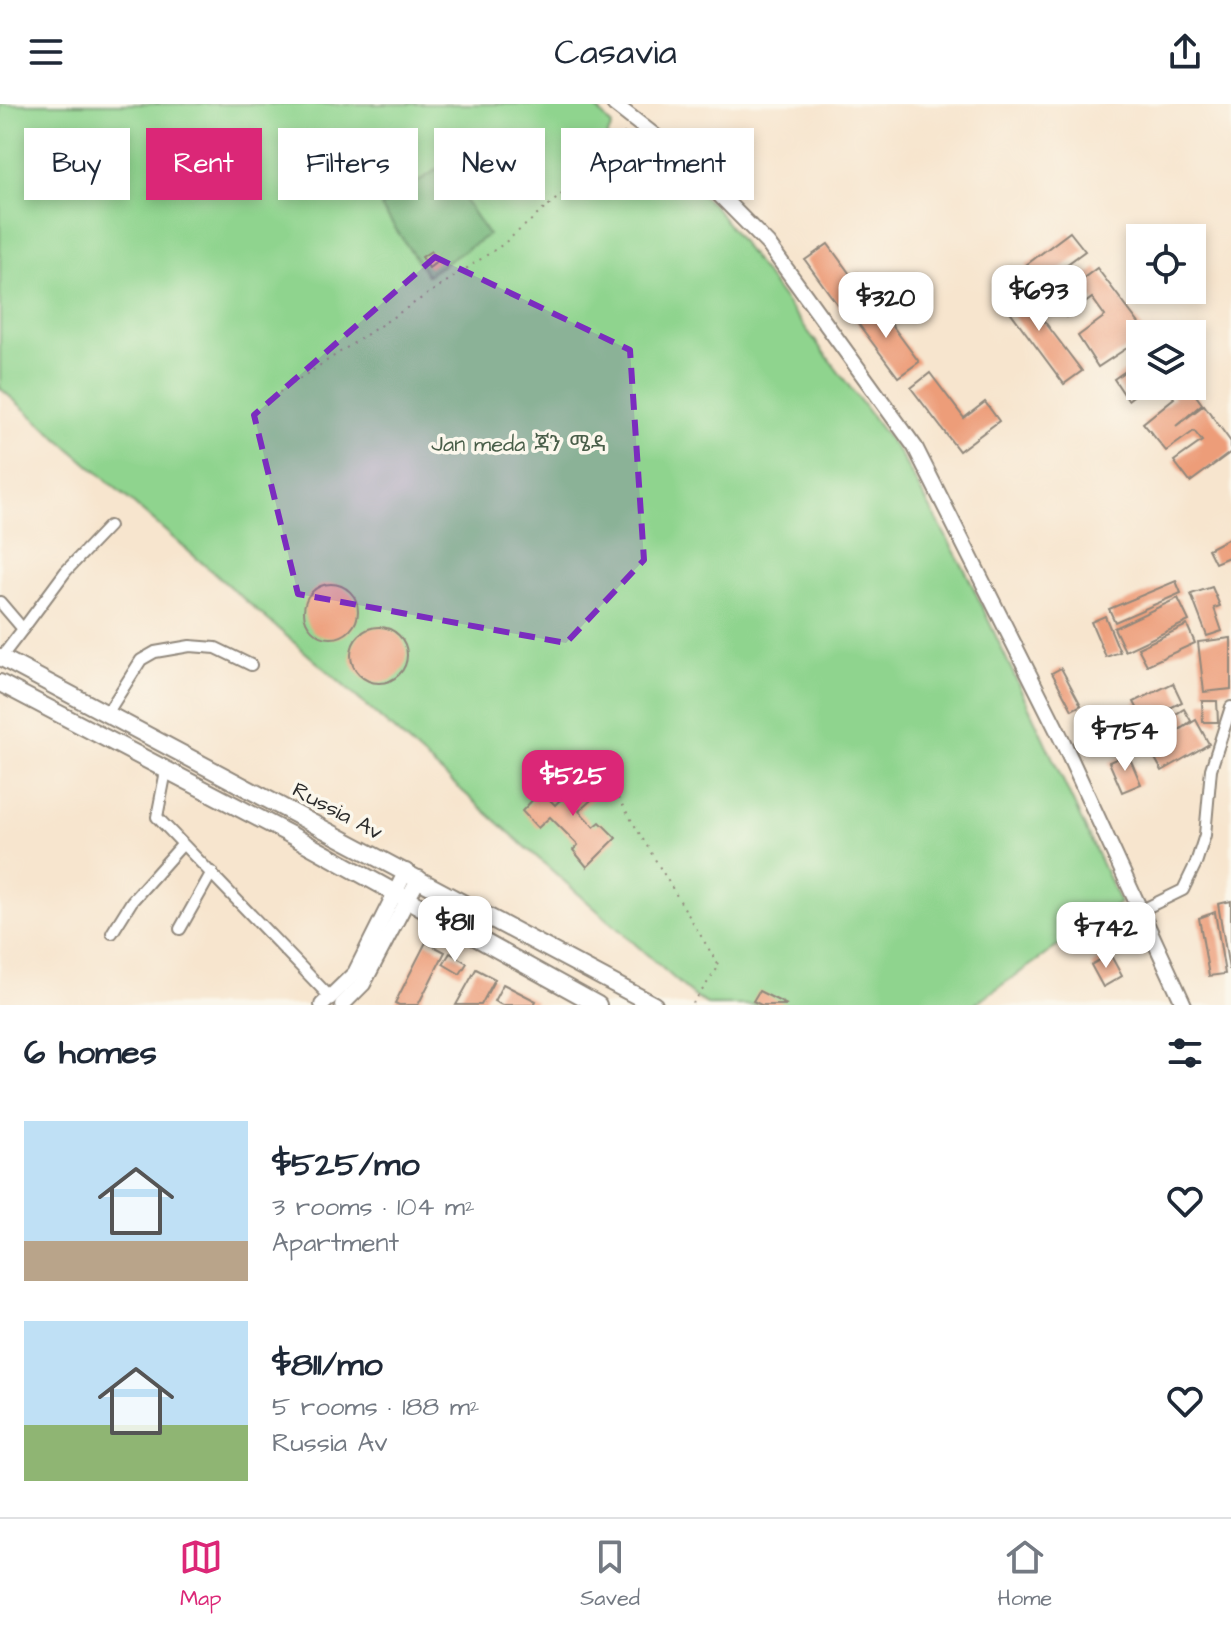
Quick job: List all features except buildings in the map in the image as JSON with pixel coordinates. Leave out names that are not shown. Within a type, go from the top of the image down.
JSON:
[{"type":"main road","points":[[614,104],[682,157],[768,244],[915,447],[1001,614],[1184,1005]]},
{"type":"main road","name":"Russia Av","points":[[0,658],[108,712],[654,1005]]},
{"type":"main road","name":"Russia Av","points":[[0,683],[598,1005]]},
{"type":"main road","points":[[332,1003],[354,993],[412,874]]},
{"type":"street","points":[[0,658],[66,571],[109,526]]},
{"type":"street","points":[[0,602],[23,629]]},
{"type":"street","points":[[108,712],[141,660],[155,652],[190,646],[216,648],[251,665]]},
{"type":"street","points":[[1142,910],[1183,890],[1196,863],[1205,835],[1211,769],[1231,707]]},
{"type":"street","points":[[166,771],[155,813],[332,1003]]},
{"type":"street","points":[[112,933],[132,901],[182,845]]},
{"type":"street","points":[[180,929],[212,872]]},
{"type":"path","points":[[266,401],[502,245],[610,153],[633,121]]},
{"type":"path","points":[[614,791],[719,966],[692,1005]]},
{"type":"highlighted area","points":[[435,257],[630,350],[644,560],[566,643],[298,594],[254,415]]},
{"type":"green space","name":"Jan meda ጃን ሜዳ","points":[[0,104],[593,104],[612,126],[561,128],[561,200],[707,200],[714,206],[900,454],[967,574],[1120,903],[973,1005],[709,1005],[696,998],[327,671],[0,388]]},
{"type":"green space","points":[[434,171],[434,200],[465,200],[488,235],[427,275],[381,207],[391,200],[418,200],[418,182]]}]
